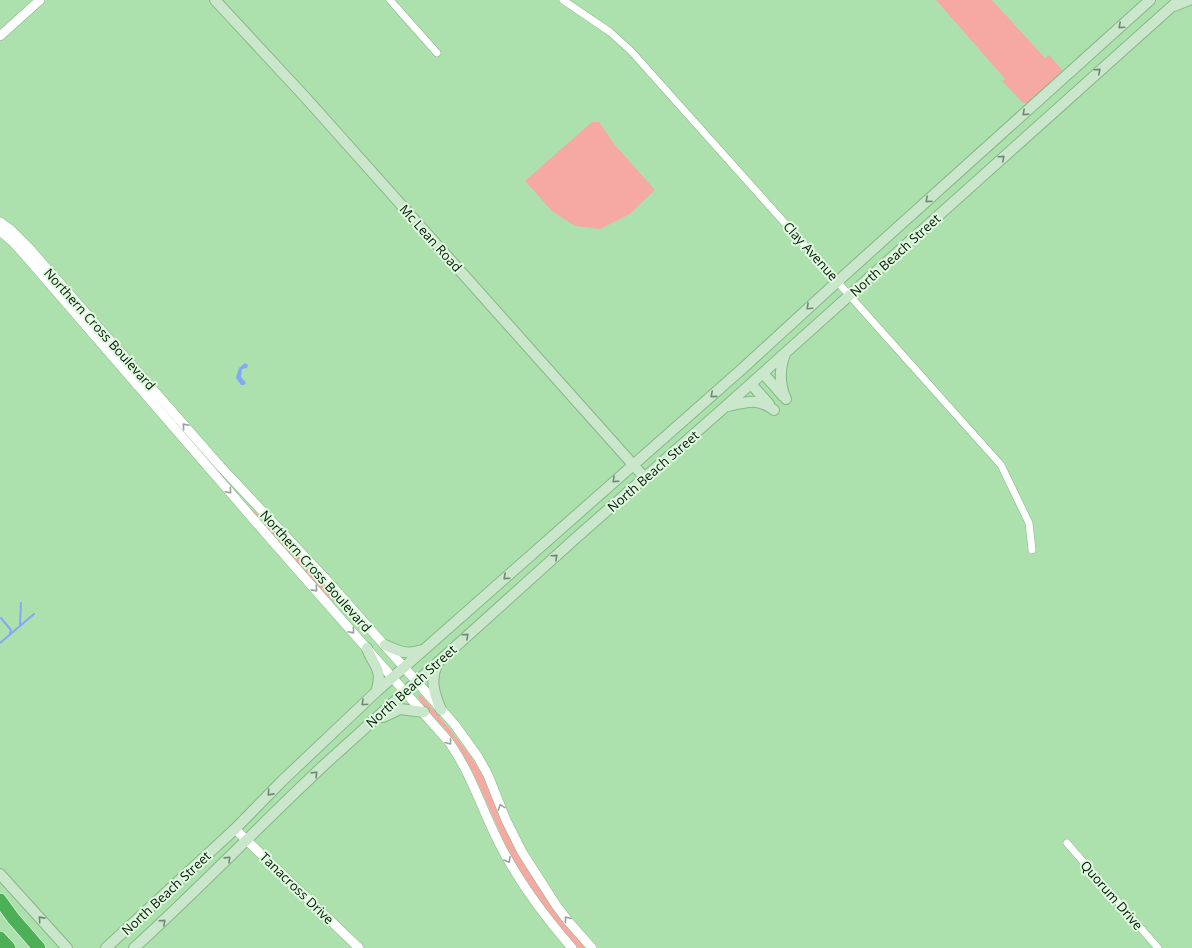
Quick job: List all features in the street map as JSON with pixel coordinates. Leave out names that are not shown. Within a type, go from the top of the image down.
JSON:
[{"type":"highway","points":[[0,900],[13,918],[39,948]]},
{"type":"highway","points":[[0,914],[30,948]]},
{"type":"highway","points":[[0,938],[9,948]]},
{"type":"main road","name":"Mc Lean Road","points":[[216,0],[305,96],[645,478]]},
{"type":"main road","name":"North Beach Street","points":[[106,948],[235,829],[282,781],[376,692],[428,648],[633,464],[742,369],[1150,0]]},
{"type":"main road","name":"North Beach Street","points":[[134,948],[247,841],[291,795],[577,537],[751,384],[1179,0]]},
{"type":"main road","points":[[1170,8],[1189,0]]},
{"type":"main road","points":[[1071,72],[1083,85]]},
{"type":"main road","points":[[763,373],[786,399],[781,388],[780,374],[784,354]]},
{"type":"main road","points":[[726,406],[757,401],[774,410],[751,384]]},
{"type":"main road","points":[[385,645],[396,651],[411,654],[428,648]]},
{"type":"main road","points":[[367,648],[371,660],[378,671],[379,678],[376,692]]},
{"type":"main road","points":[[438,662],[433,674],[433,686],[441,710]]},
{"type":"main road","points":[[365,728],[390,713],[400,709],[424,712]]},
{"type":"main road","points":[[0,874],[67,948]]},
{"type":"street","points":[[0,36],[40,0]]},
{"type":"street","points":[[390,0],[437,54]]},
{"type":"street","name":"Clay Avenue","points":[[563,0],[610,32],[631,51],[1001,465],[1029,523],[1032,550]]},
{"type":"street","name":"Northern Cross Boulevard","points":[[0,222],[11,230],[30,249],[211,455],[385,645],[454,725],[488,776],[506,820],[533,870],[568,921],[592,948]]},
{"type":"street","name":"Northern Cross Boulevard","points":[[0,231],[13,242],[38,270],[449,742],[460,757],[471,778],[498,842],[514,870],[553,926],[572,948]]},
{"type":"street","points":[[204,462],[211,455]]},
{"type":"street","name":"Tanacross Drive","points":[[235,829],[359,948]]},
{"type":"street","name":"Quorum Drive","points":[[1067,843],[1158,948]]},
{"type":"shaded area","points":[[936,0],[992,0],[1045,58],[1049,55],[1062,70],[1062,73],[1028,103],[1023,103],[1002,81],[1005,79]]},
{"type":"shaded area","points":[[592,122],[599,122],[615,145],[655,190],[630,214],[600,229],[575,226],[552,211],[525,181]]},
{"type":"shaded area","points":[[249,507],[295,551],[366,629],[362,631],[341,608],[321,590]]},
{"type":"shaded area","points":[[418,695],[421,695],[446,724],[477,766],[490,788],[521,857],[534,879],[556,910],[588,948],[578,948],[547,912],[528,886],[505,844],[479,786],[462,753],[449,734],[425,708]]},
{"type":"water","points":[[245,363],[248,365],[247,368],[242,369],[241,377],[246,383],[241,385],[236,378],[239,368]]},
{"type":"waterway","points":[[20,625],[21,603]]},
{"type":"waterway","points":[[0,643],[34,614]]},
{"type":"waterway","points":[[1,618],[11,630],[10,633]]}]
